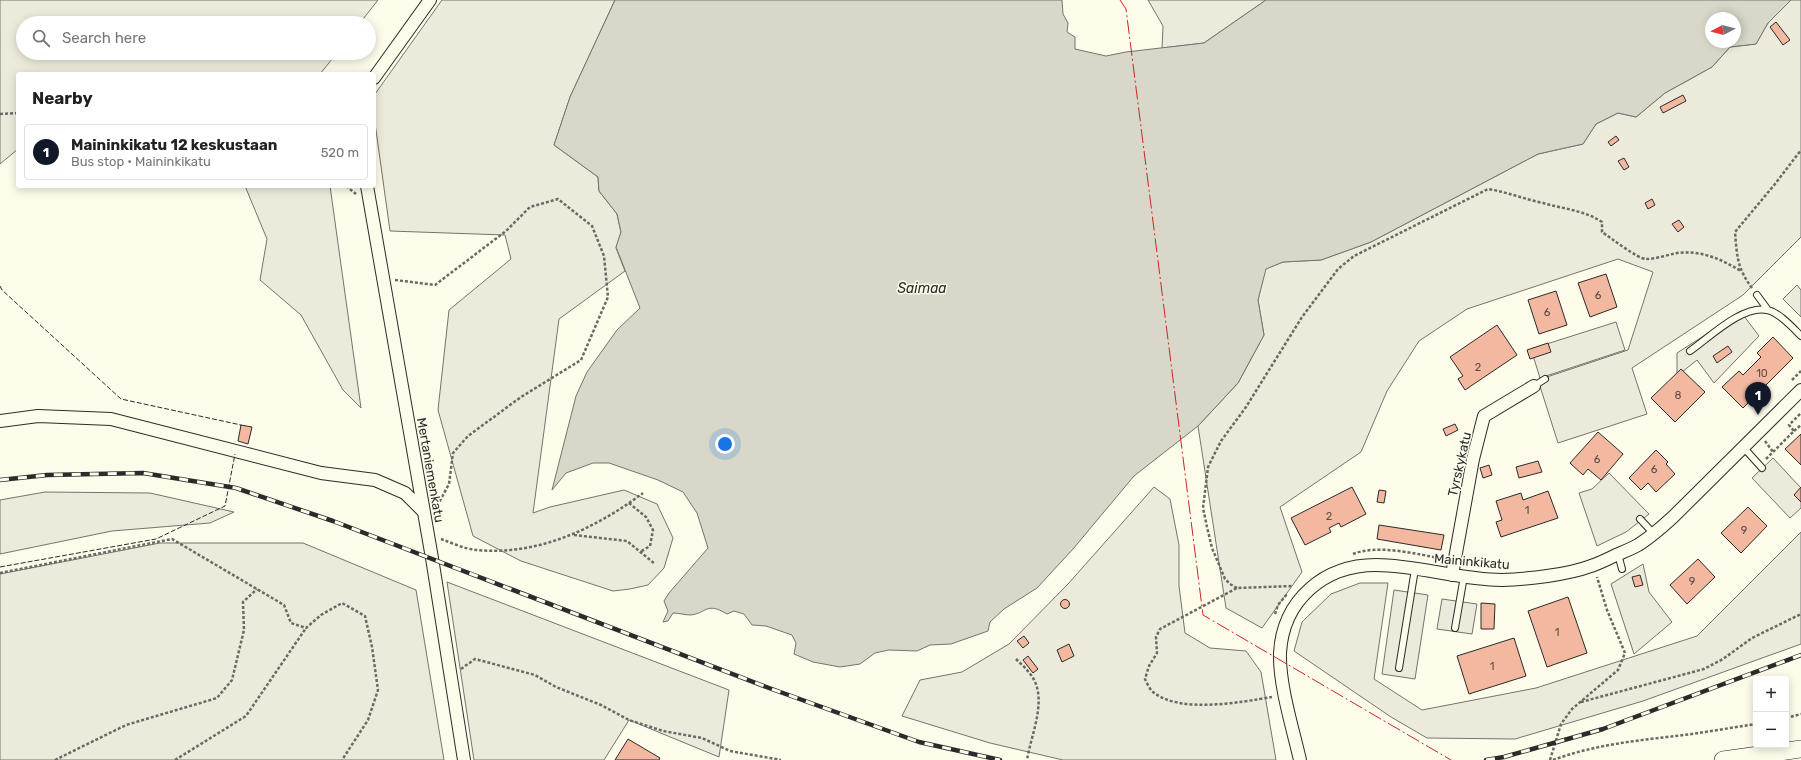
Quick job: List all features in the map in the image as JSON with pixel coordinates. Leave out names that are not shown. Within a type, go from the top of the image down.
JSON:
[{"type":"main road","points":[[1723,760],[1801,749]]},
{"type":"street","points":[[376,75],[430,0]]},
{"type":"street","name":"Mertaniemenkatu","points":[[367,188],[428,534],[464,760]]},
{"type":"street","name":"Tyrskykatu","points":[[1458,575],[1454,561],[1473,459],[1484,416],[1534,386]]},
{"type":"street","name":"Maininkikatu","points":[[1300,760],[1289,715],[1281,670],[1280,655],[1286,624],[1293,609],[1303,594],[1315,583],[1355,566],[1376,565],[1501,580],[1547,576],[1594,565],[1636,546],[1654,534],[1744,448],[1801,390]]},
{"type":"street","points":[[0,421],[38,416],[111,419],[322,473],[375,480],[405,493],[424,516]]},
{"type":"lane","points":[[1757,295],[1768,310],[1786,321],[1801,336]]},
{"type":"lane","points":[[1690,351],[1746,311],[1768,310]]},
{"type":"lane","points":[[1534,386],[1545,379]]},
{"type":"lane","points":[[1744,448],[1761,467]]},
{"type":"lane","points":[[1640,519],[1654,534]]},
{"type":"lane","points":[[1618,554],[1622,568]]},
{"type":"lane","points":[[1399,668],[1415,569]]},
{"type":"lane","points":[[1455,628],[1458,575]]},
{"type":"path","points":[[0,114],[16,113]]},
{"type":"path","points":[[1757,295],[1741,271],[1737,256],[1734,232],[1775,184],[1801,150]]},
{"type":"path","points":[[1237,588],[1225,579],[1212,548],[1208,534],[1203,508],[1208,467],[1221,441],[1246,407],[1302,317],[1338,270],[1354,256],[1488,189],[1504,191],[1565,209],[1578,210],[1602,222],[1602,232],[1637,256],[1646,259],[1678,253],[1695,252],[1708,254],[1741,271]]},
{"type":"path","points":[[383,279],[435,285],[506,231],[530,207],[558,199],[592,226],[604,256],[608,297],[581,360],[522,397],[468,436],[453,453],[449,484],[438,507],[424,516]]},
{"type":"path","points":[[1790,382],[1801,371]]},
{"type":"path","points":[[1794,432],[1789,425],[1801,413]]},
{"type":"path","points":[[1761,467],[1801,425]]},
{"type":"path","points":[[428,534],[474,550],[511,551],[573,535],[613,514],[643,493]]},
{"type":"path","points":[[629,503],[646,517],[653,530],[650,546],[640,552]]},
{"type":"path","points":[[573,535],[627,541],[655,564]]},
{"type":"path","points":[[0,573],[172,539],[284,605],[291,623],[306,628]]},
{"type":"path","points":[[1348,556],[1362,550],[1395,551],[1502,567]]},
{"type":"path","points":[[1550,760],[1554,742],[1561,724],[1572,709],[1618,670],[1625,654],[1607,610],[1594,565]]},
{"type":"path","points":[[1274,619],[1278,605],[1298,582]]},
{"type":"path","points":[[1274,703],[1272,696],[1226,704],[1195,705],[1172,701],[1153,692],[1145,679],[1149,666],[1157,654],[1156,637],[1160,629],[1237,588],[1293,586]]},
{"type":"path","points":[[54,760],[126,725],[216,698],[232,680],[244,630],[243,602],[257,590]]},
{"type":"path","points":[[175,760],[246,716],[306,628],[321,615],[342,603],[365,616],[372,648],[378,690],[368,720],[342,760]]},
{"type":"path","points":[[1582,702],[1704,669],[1723,659],[1752,638],[1801,614]]},
{"type":"path","points":[[1016,659],[1033,677],[1039,691],[1039,703],[1027,760]]},
{"type":"path","points":[[450,677],[475,660],[535,675],[556,687],[602,705],[629,720],[663,730],[702,738],[730,751],[781,760]]},
{"type":"path","points":[[1789,717],[1801,714]]},
{"type":"path","points":[[1553,760],[1574,752],[1626,741],[1692,734],[1753,724]]},
{"type":"shaded area","points":[[0,0],[378,0],[365,16],[16,16],[16,60],[331,60],[322,72],[16,72],[16,151],[0,164]]},
{"type":"shaded area","points":[[442,0],[615,0],[570,97],[554,145],[598,177],[599,191],[617,214],[621,232],[616,248],[625,271],[559,319],[533,513],[550,507],[624,490],[657,504],[673,538],[664,568],[648,585],[613,591],[521,561],[473,536],[438,410],[449,310],[511,259],[505,235],[390,231],[376,130],[376,93]]},
{"type":"shaded area","points":[[1148,0],[1266,0],[1204,43],[1162,48],[1163,26]]},
{"type":"shaded area","points":[[1791,0],[1801,0],[1801,237],[1743,295],[1632,368],[1647,414],[1558,443],[1538,380],[1628,350],[1653,272],[1618,259],[1467,309],[1419,341],[1387,391],[1361,452],[1280,507],[1302,572],[1262,628],[1226,608],[1198,426],[1238,383],[1264,335],[1258,300],[1265,269],[1283,262],[1321,260],[1371,242],[1538,154],[1583,144],[1596,124],[1618,113],[1636,117],[1665,93],[1712,67],[1729,48],[1741,48],[1741,46],[1756,44],[1768,23]]},
{"type":"shaded area","points":[[246,188],[330,188],[361,408],[343,390],[301,315],[260,280],[267,239]]},
{"type":"shaded area","points":[[1797,285],[1801,290],[1801,317],[1783,299]]},
{"type":"shaded area","points":[[1741,312],[1759,336],[1714,383],[1697,360],[1677,376],[1677,353]]},
{"type":"shaded area","points":[[1616,322],[1625,350],[1540,378],[1531,349]]},
{"type":"shaded area","points":[[1773,458],[1801,488],[1801,508],[1790,518],[1752,478]]},
{"type":"shaded area","points":[[1609,473],[1649,514],[1626,532],[1597,546],[1579,493],[1592,489]]},
{"type":"shaded area","points":[[1154,487],[1170,499],[1179,545],[1179,586],[1185,633],[1210,648],[1246,651],[1261,672],[1276,760],[1063,760],[990,743],[902,716],[920,680],[962,672],[1009,644],[1068,584]]},
{"type":"shaded area","points":[[45,492],[150,493],[234,512],[210,523],[112,531],[0,554],[0,500]]},
{"type":"shaded area","points":[[1801,532],[1801,644],[1643,701],[1515,739],[1427,738],[1391,717],[1294,651],[1302,622],[1331,594],[1360,583],[1388,583],[1374,679],[1422,710],[1536,688],[1697,636]]},
{"type":"shaded area","points":[[160,543],[303,543],[416,590],[444,760],[0,760],[0,574]]},
{"type":"shaded area","points":[[1643,564],[1649,592],[1672,622],[1634,654],[1611,584]]},
{"type":"shaded area","points":[[447,582],[729,690],[719,757],[629,720],[604,760],[474,760]]},
{"type":"shaded area","points":[[1394,590],[1428,595],[1415,679],[1382,674]]},
{"type":"shaded area","points":[[1442,599],[1477,604],[1472,634],[1437,629]]},
{"type":"water","name":"Saimaa","points":[[615,0],[1062,0],[1063,14],[1068,23],[1067,32],[1075,37],[1075,49],[1106,56],[1126,52],[1204,43],[1266,0],[1791,0],[1768,23],[1756,44],[1741,46],[1741,12],[1705,12],[1705,48],[1729,48],[1712,67],[1665,93],[1636,117],[1618,113],[1596,124],[1583,144],[1538,154],[1371,242],[1321,260],[1283,262],[1266,269],[1258,300],[1264,335],[1238,383],[1198,426],[1134,476],[1073,549],[1037,588],[1004,609],[990,622],[988,631],[951,644],[930,645],[917,651],[889,650],[875,653],[860,664],[840,667],[813,662],[794,654],[796,643],[792,635],[766,626],[752,625],[744,614],[734,611],[727,614],[720,610],[710,608],[690,615],[673,613],[668,621],[663,622],[668,611],[664,601],[669,593],[708,548],[697,513],[683,492],[658,480],[609,463],[593,463],[566,473],[552,490],[576,396],[587,372],[617,330],[640,308],[616,247],[621,232],[617,214],[599,191],[598,177],[554,145],[570,97]]},
{"type":"building","points":[[1776,22],[1790,40],[1783,45],[1770,27]]},
{"type":"building","points":[[1683,95],[1686,101],[1663,113],[1660,107]]},
{"type":"building","points":[[1616,136],[1619,140],[1611,146],[1608,142]]},
{"type":"building","points":[[1624,158],[1629,167],[1624,170],[1618,161]]},
{"type":"building","points":[[1652,199],[1655,205],[1648,209],[1645,203]]},
{"type":"building","points":[[1679,220],[1684,227],[1678,232],[1672,224]]},
{"type":"building","points":[[1606,274],[1617,307],[1590,317],[1578,283]]},
{"type":"building","points":[[1556,291],[1567,325],[1539,334],[1528,300]]},
{"type":"building","points":[[1497,325],[1517,355],[1465,390],[1458,379],[1463,376],[1450,357]]},
{"type":"building","points":[[1773,337],[1793,358],[1743,408],[1722,387],[1739,371],[1743,375],[1761,357],[1757,353]]},
{"type":"building","points":[[1548,343],[1551,352],[1530,359],[1527,350]]},
{"type":"building","points":[[1728,346],[1732,352],[1717,363],[1713,356]]},
{"type":"building","points":[[1681,369],[1705,392],[1675,422],[1651,398]]},
{"type":"building","points":[[1455,424],[1458,430],[1446,436],[1443,429]]},
{"type":"building","points":[[241,425],[252,427],[248,444],[238,441]]},
{"type":"building","points":[[1598,432],[1623,454],[1601,480],[1588,469],[1583,475],[1570,463]]},
{"type":"building","points":[[1801,434],[1801,465],[1785,449]]},
{"type":"building","points":[[1656,450],[1668,462],[1666,464],[1675,474],[1656,492],[1648,483],[1641,490],[1629,478]]},
{"type":"building","points":[[1538,461],[1542,472],[1519,478],[1516,467]]},
{"type":"building","points":[[1489,465],[1492,475],[1483,478],[1480,468]]},
{"type":"building","points":[[1352,487],[1366,514],[1341,527],[1339,523],[1329,528],[1331,532],[1305,545],[1291,518]]},
{"type":"building","points":[[1801,487],[1801,502],[1794,495]]},
{"type":"building","points":[[1379,490],[1386,491],[1384,503],[1377,502]]},
{"type":"building","points":[[1548,491],[1558,518],[1501,537],[1496,522],[1502,520],[1496,501],[1521,493],[1523,500]]},
{"type":"building","points":[[1748,507],[1767,526],[1741,553],[1721,533]]},
{"type":"building","points":[[1379,525],[1444,535],[1441,550],[1377,539]]},
{"type":"building","points":[[1698,559],[1715,577],[1687,604],[1670,585]]},
{"type":"building","points":[[1640,575],[1643,585],[1635,587],[1632,577]]},
{"type":"building","points":[[1568,597],[1587,653],[1547,667],[1528,611]]},
{"type":"building","points":[[1063,600],[1067,600],[1069,604],[1067,608],[1063,608],[1061,606],[1061,602]]},
{"type":"building","points":[[1481,603],[1495,604],[1494,629],[1481,629]]},
{"type":"building","points":[[1024,636],[1029,643],[1023,648],[1017,641]]},
{"type":"building","points":[[1514,638],[1526,676],[1469,694],[1457,656]]},
{"type":"building","points":[[1069,644],[1074,656],[1062,662],[1057,650]]},
{"type":"building","points":[[1028,656],[1038,669],[1033,673],[1023,660]]},
{"type":"building","points":[[628,739],[660,758],[659,760],[615,760]]},
{"type":"railway","points":[[0,480],[47,475],[143,473],[236,488],[333,521],[769,688],[919,742],[1000,760]]},
{"type":"railway","points":[[1486,760],[1504,757],[1603,729],[1801,655]]},
{"type":"fence","points":[[0,286],[2,290],[121,399],[241,426]]},
{"type":"fence","points":[[0,567],[156,539],[225,506],[235,454]]},
{"type":"power","points":[[1120,0],[1126,9],[1203,615],[1451,760]]},
{"type":"place","name":"Maininkikatu 12 keskustaan","points":[[1758,415]]}]
